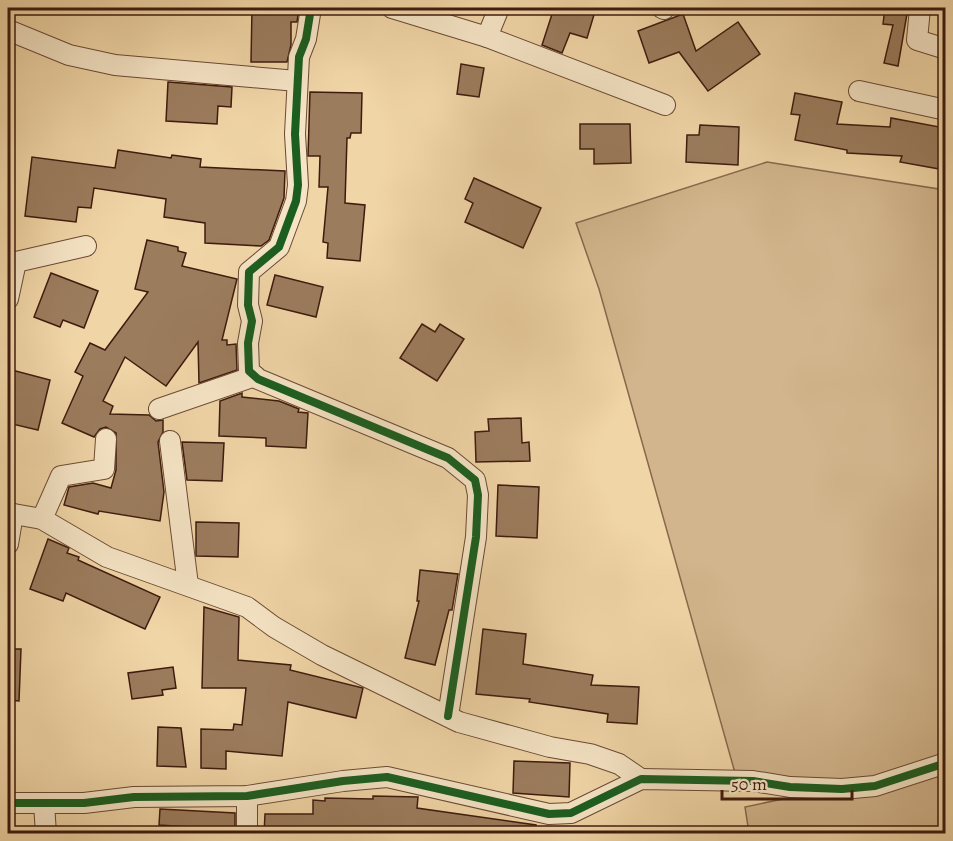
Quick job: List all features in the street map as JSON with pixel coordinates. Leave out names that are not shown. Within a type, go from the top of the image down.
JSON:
[{"type":"street","points":[[311,8],[306,39],[299,57],[297,81],[296,201],[279,247],[249,272],[248,305],[252,321],[248,343],[249,371],[255,376],[448,458],[475,480],[478,495],[476,537],[448,716]]},
{"type":"street","points":[[392,8],[487,37],[664,105]]},
{"type":"street","points":[[487,37],[499,8]]},
{"type":"street","points":[[920,8],[917,40],[945,49]]},
{"type":"street","points":[[8,30],[69,55],[115,65],[297,81]]},
{"type":"street","points":[[859,91],[945,110]]},
{"type":"street","points":[[8,299],[16,262],[86,246]]},
{"type":"street","points":[[159,409],[255,376]]},
{"type":"street","points":[[42,519],[61,476],[104,469],[106,439]]},
{"type":"street","points":[[170,441],[188,585]]},
{"type":"street","points":[[8,544],[10,513],[42,519],[107,557],[248,607],[274,627],[322,655],[448,716],[483,729],[590,754],[619,764],[641,779]]},
{"type":"street","points":[[8,803],[84,803],[134,797],[247,796],[343,781],[387,777],[549,814],[571,813],[641,779],[736,780],[790,787],[842,789],[875,786],[945,763]]},
{"type":"street","points":[[247,796],[247,834]]},
{"type":"street","points":[[44,803],[46,834]]},
{"type":"shaded area","points":[[767,162],[945,190],[945,833],[749,833],[745,807],[834,788],[737,780],[599,289],[576,223]]},
{"type":"building","points":[[252,8],[299,8],[297,22],[291,22],[291,45],[287,62],[251,62]]},
{"type":"building","points":[[554,8],[596,8],[587,38],[570,33],[562,53],[542,45]]},
{"type":"building","points":[[885,8],[908,8],[898,66],[884,63],[893,25],[883,24]]},
{"type":"building","points":[[683,14],[696,51],[738,22],[760,54],[708,91],[679,52],[649,63],[638,31]]},
{"type":"building","points":[[461,64],[484,68],[479,97],[457,94]]},
{"type":"building","points":[[168,82],[232,87],[231,107],[218,106],[217,124],[166,121]]},
{"type":"building","points":[[310,92],[362,93],[361,133],[351,133],[350,138],[347,138],[345,203],[365,205],[360,261],[327,258],[328,243],[323,242],[328,187],[319,187],[320,156],[308,156]]},
{"type":"building","points":[[795,93],[842,102],[837,124],[890,127],[891,118],[945,128],[945,170],[900,162],[902,156],[847,153],[847,150],[795,140],[800,115],[791,114]]},
{"type":"building","points":[[580,124],[630,124],[631,163],[594,164],[594,149],[580,149]]},
{"type":"building","points":[[700,125],[739,127],[738,165],[686,162],[687,135],[699,135]]},
{"type":"building","points":[[118,150],[171,158],[172,155],[201,159],[200,167],[285,171],[284,198],[269,240],[261,246],[205,243],[205,223],[164,217],[166,199],[94,188],[91,208],[78,207],[76,222],[25,216],[32,157],[115,168]]},
{"type":"building","points":[[474,178],[541,208],[523,248],[465,222],[473,203],[465,199]]},
{"type":"building","points":[[147,240],[178,247],[178,251],[186,253],[182,266],[237,279],[222,340],[227,340],[227,345],[236,344],[237,370],[199,383],[198,342],[166,386],[125,357],[103,401],[113,406],[110,414],[149,415],[156,421],[163,420],[163,432],[158,442],[164,492],[160,521],[99,511],[98,514],[64,505],[69,487],[93,483],[111,488],[116,470],[116,433],[106,427],[100,429],[94,437],[62,423],[83,376],[75,372],[90,343],[105,350],[148,292],[135,289]]},
{"type":"building","points":[[51,273],[98,291],[84,328],[63,320],[60,327],[34,317]]},
{"type":"building","points":[[275,275],[323,287],[316,317],[267,305]]},
{"type":"building","points":[[422,324],[435,332],[440,324],[464,339],[437,381],[400,358]]},
{"type":"building","points":[[8,369],[50,380],[38,430],[8,423]]},
{"type":"building","points":[[242,393],[242,397],[279,401],[299,409],[298,412],[308,413],[306,448],[266,446],[266,438],[219,436],[220,401]]},
{"type":"building","points":[[521,418],[522,443],[529,442],[530,461],[476,462],[475,432],[489,431],[488,419]]},
{"type":"building","points":[[182,442],[224,443],[222,481],[187,480]]},
{"type":"building","points":[[498,485],[539,487],[537,538],[496,536]]},
{"type":"building","points":[[196,522],[239,523],[238,557],[196,556]]},
{"type":"building","points":[[48,539],[69,548],[67,553],[79,557],[78,560],[160,597],[145,629],[66,593],[63,601],[30,589]]},
{"type":"building","points":[[420,570],[458,574],[452,610],[449,610],[435,665],[405,658],[419,601],[417,601]]},
{"type":"building","points":[[204,607],[239,617],[238,660],[291,665],[290,670],[363,688],[356,718],[288,702],[282,756],[226,751],[226,769],[201,768],[201,729],[233,730],[234,724],[242,725],[246,688],[202,688]]},
{"type":"building","points":[[483,629],[526,634],[523,664],[593,675],[591,685],[639,687],[637,724],[607,722],[608,714],[529,702],[530,699],[476,694]]},
{"type":"building","points":[[8,649],[21,649],[19,701],[8,700]]},
{"type":"building","points":[[173,667],[176,688],[162,690],[163,695],[132,699],[128,673]]},
{"type":"building","points":[[158,727],[181,728],[186,767],[157,766]]},
{"type":"building","points":[[514,761],[570,763],[569,797],[513,793]]},
{"type":"building","points":[[373,796],[418,797],[417,808],[536,825],[536,834],[418,829],[418,834],[264,834],[265,814],[313,814],[313,800],[373,799]]},
{"type":"building","points":[[160,809],[235,813],[235,834],[203,834],[203,828],[159,825]]},
{"type":"cycle path","points":[[311,8],[306,39],[299,57],[295,134],[298,185],[296,201],[279,247],[249,272],[248,305],[252,321],[248,343],[249,371],[258,379],[448,458],[475,480],[478,495],[476,537],[448,716]]},
{"type":"cycle path","points":[[8,803],[84,803],[134,797],[247,796],[343,781],[387,777],[549,814],[571,813],[641,779],[753,781],[790,787],[842,789],[875,786],[946,763]]}]
